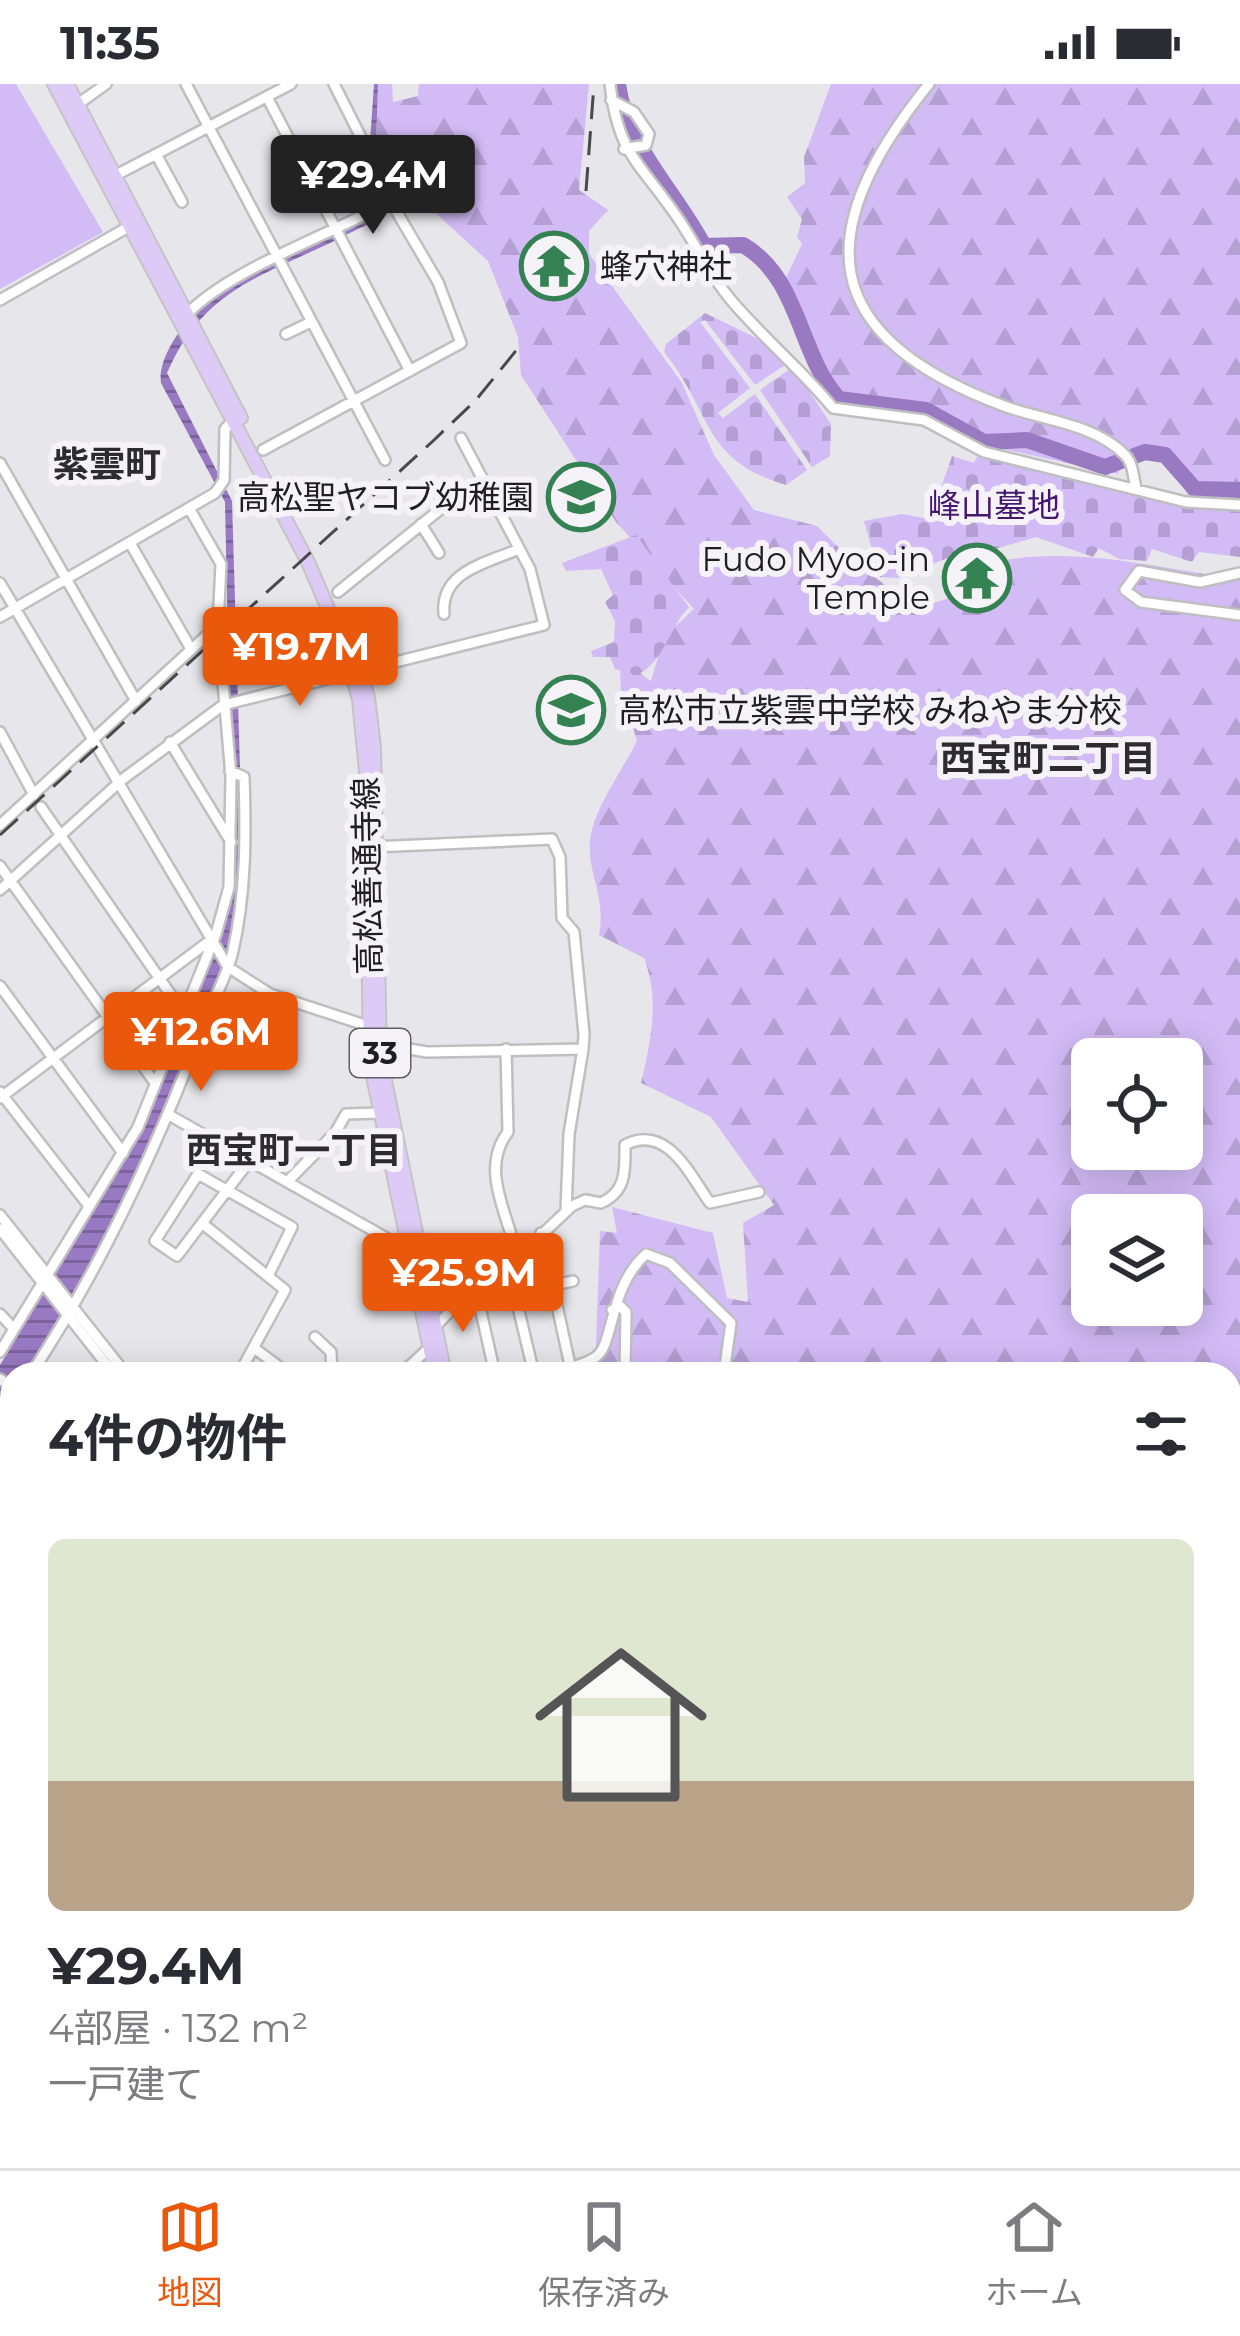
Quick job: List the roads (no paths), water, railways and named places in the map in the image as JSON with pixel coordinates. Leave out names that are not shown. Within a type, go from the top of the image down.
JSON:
[{"type":"main road","name":"高松善通寺線","points":[[54,84],[332,592],[373,725],[368,1026],[380,1113],[442,1362]]},
{"type":"main road","name":"高松善通寺線","points":[[68,84],[236,418]]},
{"type":"main road","name":"高松善通寺線","points":[[372,847],[379,1044],[432,1362]]},
{"type":"street","points":[[78,104],[106,84]]},
{"type":"street","points":[[187,84],[385,460]]},
{"type":"street","points":[[116,175],[292,84]]},
{"type":"street","points":[[263,450],[461,343],[438,282],[334,84]]},
{"type":"street","points":[[610,84],[624,149],[730,300],[785,351],[833,409],[924,420],[984,452],[1203,506],[1240,505]]},
{"type":"street","points":[[929,84],[891,136],[855,202],[847,247],[857,297],[878,329],[910,359],[993,402],[1072,426],[1129,459],[1136,488]]},
{"type":"street","points":[[273,91],[338,233],[410,370]]},
{"type":"street","points":[[611,100],[634,112],[649,134],[646,145],[624,149]]},
{"type":"street","points":[[156,154],[182,202]]},
{"type":"street","points":[[187,314],[229,278],[280,264],[391,199]]},
{"type":"street","points":[[0,300],[130,226]]},
{"type":"street","points":[[286,334],[311,322]]},
{"type":"street","points":[[0,617],[222,485],[225,429],[236,418]]},
{"type":"street","points":[[0,890],[118,783],[229,703],[541,628],[546,619],[519,549],[461,438]]},
{"type":"street","points":[[0,463],[136,700]]},
{"type":"street","points":[[338,592],[421,524],[485,483]]},
{"type":"street","points":[[38,1362],[169,1114],[227,965],[246,872],[218,625],[221,564],[190,508]]},
{"type":"street","points":[[421,524],[439,553]]},
{"type":"street","points":[[130,542],[191,649]]},
{"type":"street","points":[[444,614],[443,596],[453,579],[519,549]]},
{"type":"street","points":[[1240,573],[1200,582],[1139,571],[1125,590],[1141,602],[1240,615]]},
{"type":"street","points":[[0,583],[227,965],[270,994],[368,1026]]},
{"type":"street","points":[[0,825],[218,625]]},
{"type":"street","points":[[0,732],[34,795]]},
{"type":"street","points":[[170,742],[231,842]]},
{"type":"street","points":[[0,1352],[123,1153],[214,942],[229,887],[234,773]]},
{"type":"street","points":[[41,807],[182,1010]]},
{"type":"street","points":[[372,847],[552,838],[560,857],[562,918],[574,932],[583,1049],[569,1134],[566,1211]]},
{"type":"street","points":[[0,866],[155,1083]]},
{"type":"street","points":[[88,1206],[1,1095],[214,942]]},
{"type":"street","points":[[0,986],[123,1153]]},
{"type":"street","points":[[379,1044],[410,1052],[583,1049]]},
{"type":"street","points":[[435,1327],[514,1245],[495,1194],[502,1141],[508,1132],[506,1049]]},
{"type":"street","points":[[287,1181],[335,1133],[346,1114],[380,1113]]},
{"type":"street","points":[[169,1114],[486,1287],[566,1211],[585,1200],[602,1203],[616,1194],[625,1174],[626,1144],[639,1138],[673,1150],[710,1203],[759,1192]]},
{"type":"street","points":[[250,1160],[230,1192],[177,1256],[155,1241],[198,1174],[230,1192],[292,1227],[268,1274]]},
{"type":"street","points":[[0,1215],[45,1281]]},
{"type":"street","points":[[203,1224],[285,1290],[246,1362]]},
{"type":"street","points":[[0,1229],[105,1362]]},
{"type":"street","points":[[541,1233],[568,1362]]},
{"type":"street","points":[[576,1362],[603,1351],[628,1270],[646,1254],[657,1256],[731,1323],[726,1362]]},
{"type":"street","points":[[508,1265],[530,1362]]},
{"type":"street","points":[[516,1293],[574,1281]]},
{"type":"street","points":[[476,1285],[492,1362]]},
{"type":"street","points":[[612,1310],[620,1306],[626,1312],[625,1362]]},
{"type":"street","points":[[68,1310],[116,1362]]},
{"type":"street","points":[[0,1314],[13,1331]]},
{"type":"street","points":[[315,1337],[331,1352],[331,1362]]},
{"type":"street","points":[[254,1348],[273,1362]]},
{"type":"street","points":[[414,1362],[429,1348]]},
{"type":"waterway","points":[[618,84],[641,148],[704,246],[743,245],[762,260],[777,277],[825,381],[839,399],[926,410],[984,442],[1027,440],[1105,467],[1145,452],[1165,455],[1195,489],[1240,490]]},
{"type":"railway","points":[[586,191],[594,84]]},
{"type":"railway","points":[[0,835],[433,441],[476,400],[523,342]]},
{"type":"place","name":"蜂穴神社","points":[[554,266]]},
{"type":"place","name":"高松聖ヤコブ幼稚園","points":[[581,497]]},
{"type":"place","name":"Fudo Myoo-in Temple","points":[[977,578]]},
{"type":"place","name":"高松市立紫雲中学校 みねやま分校","points":[[571,710]]},
{"type":"district","name":"紫雲町","points":[[107,464]]},
{"type":"district","name":"西宝町二丁目","points":[[1048,758]]},
{"type":"district","name":"西宝町一丁目","points":[[294,1150]]},
{"type":"park label","name":"峰山墓地","points":[[994,505]]}]
